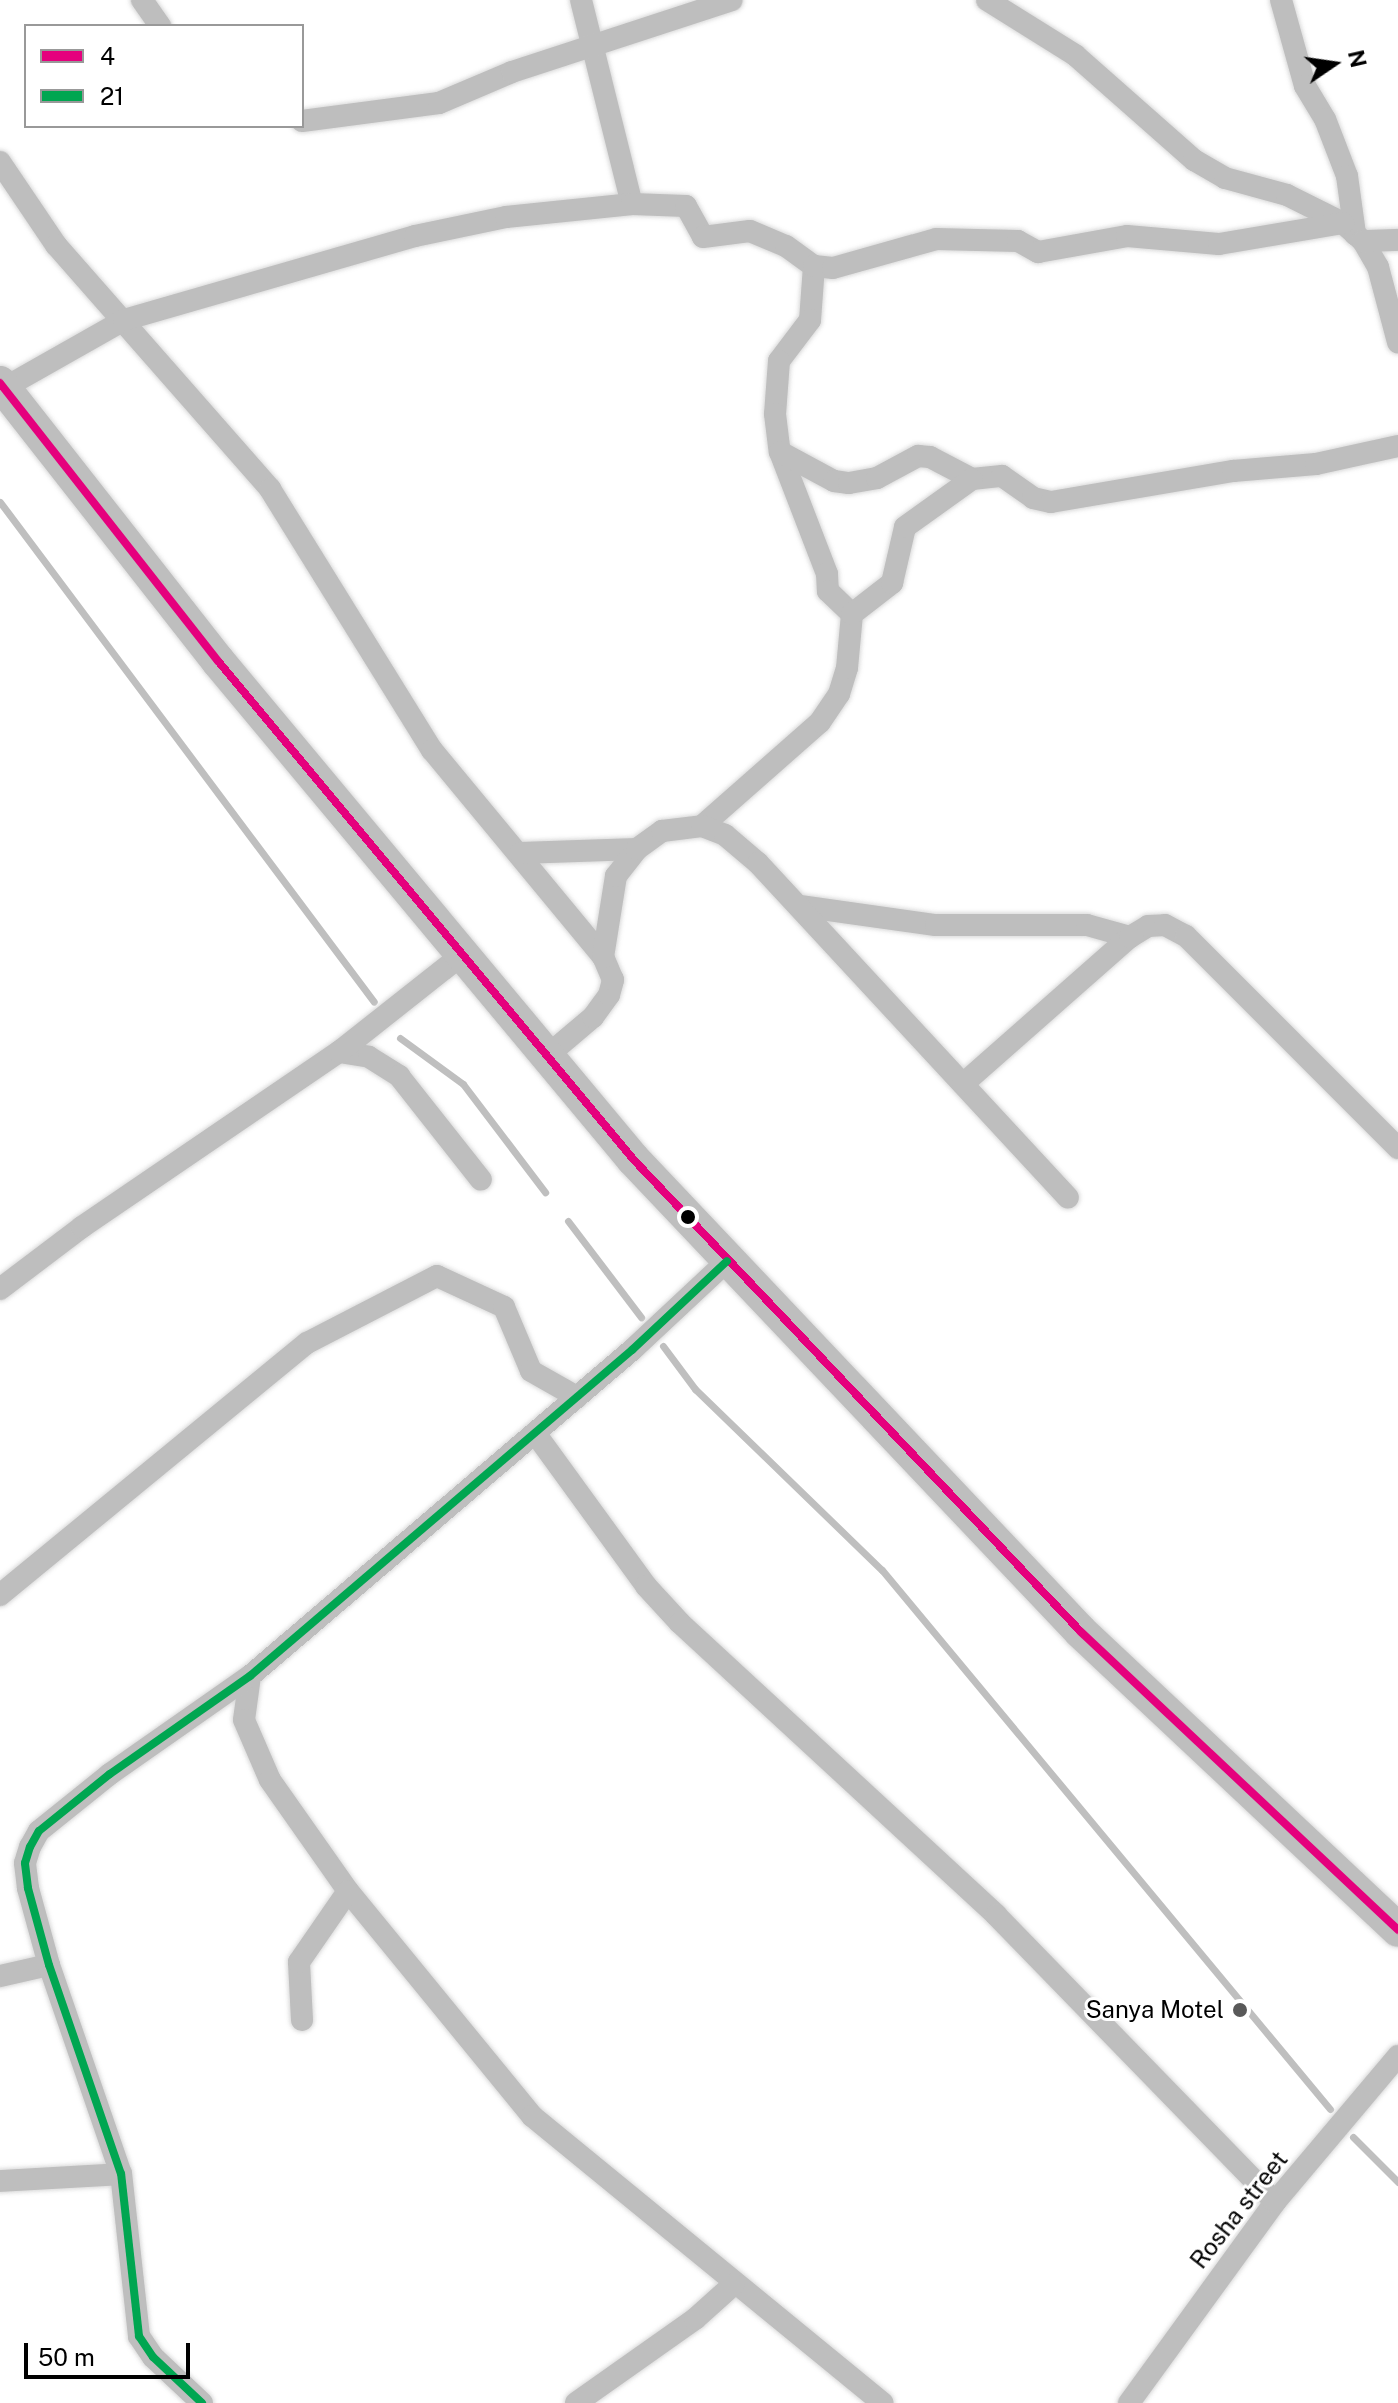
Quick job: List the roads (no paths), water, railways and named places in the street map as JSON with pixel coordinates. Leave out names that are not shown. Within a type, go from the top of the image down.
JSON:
[{"type":"highway","points":[[2,386],[218,661],[633,1159],[727,1261],[972,1512],[1081,1632],[1398,1930]]},
{"type":"street","points":[[142,0],[159,24]]},
{"type":"street","points":[[581,0],[632,204]]},
{"type":"street","points":[[304,121],[439,103],[512,72],[593,49],[732,0]]},
{"type":"street","points":[[987,0],[1075,55],[1194,160],[1225,178],[1287,195],[1354,233],[1378,267],[1397,339]]},
{"type":"street","points":[[1281,0],[1305,86],[1325,119],[1347,176],[1354,233]]},
{"type":"street","points":[[0,162],[56,245],[270,489],[432,750],[603,957],[613,980],[606,1003],[548,1055]]},
{"type":"street","points":[[2,386],[124,320],[415,236],[506,217],[632,204],[686,206],[703,237],[750,231],[786,246],[814,266],[833,268],[936,239],[1018,241],[1038,252],[1127,236],[1228,243],[1354,233],[1398,240]]},
{"type":"street","points":[[814,266],[810,320],[782,352],[776,372],[780,452],[827,574],[828,591],[852,614]]},
{"type":"street","points":[[702,826],[743,788],[774,767],[832,706],[851,653],[848,625],[852,614],[892,583],[908,523],[972,479],[1002,476],[1033,498],[1051,502],[1233,471],[1316,464],[1398,446]]},
{"type":"street","points":[[780,452],[834,481],[849,483],[877,478],[918,456],[930,457],[972,479]]},
{"type":"street","points":[[603,957],[616,876],[637,849],[662,831],[702,826],[725,835],[800,906],[1068,1198]]},
{"type":"street","points":[[520,853],[637,849]]},
{"type":"street","points":[[800,906],[936,925],[1087,925],[1130,937]]},
{"type":"street","points":[[963,1084],[1130,937],[1159,925],[1186,936],[1398,1148]]},
{"type":"street","points":[[0,1289],[82,1227],[339,1052],[463,954]]},
{"type":"street","points":[[339,1052],[369,1057],[399,1076],[481,1180]]},
{"type":"street","points":[[202,2403],[153,2357],[139,2336],[121,2174],[49,1965],[25,1863],[39,1831],[250,1676],[577,1397],[727,1261]]},
{"type":"street","points":[[0,1595],[307,1343],[437,1276],[504,1307],[531,1371],[577,1397]]},
{"type":"street","points":[[535,1433],[646,1586],[680,1623],[996,1915],[1275,2202]]},
{"type":"street","points":[[250,1676],[242,1701],[253,1746],[270,1780],[348,1891],[532,2116],[883,2403]]},
{"type":"street","points":[[302,2020],[299,1962],[348,1891]]},
{"type":"street","points":[[0,1976],[49,1965]]},
{"type":"street","name":"Rosha street","points":[[1129,2403],[1275,2202],[1398,2056]]},
{"type":"street","points":[[0,2181],[121,2174]]},
{"type":"street","points":[[576,2403],[695,2319],[734,2284]]},
{"type":"waterway","points":[[0,502],[374,1002]]},
{"type":"waterway","points":[[400,1038],[463,1084],[545,1192]]},
{"type":"waterway","points":[[568,1221],[641,1317]]},
{"type":"waterway","points":[[663,1346],[695,1389],[882,1570],[1330,2109]]},
{"type":"waterway","points":[[1353,2137],[1398,2182]]},
{"type":"place","name":"Sanya Motel","points":[[1240,2010]]}]
